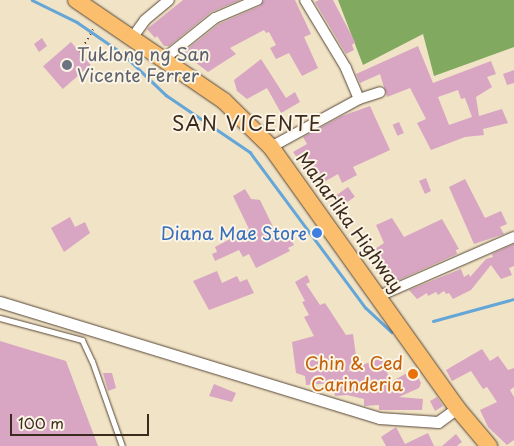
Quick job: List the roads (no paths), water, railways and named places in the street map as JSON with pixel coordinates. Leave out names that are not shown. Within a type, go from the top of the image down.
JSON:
[{"type":"highway","name":"Maharlika Highway","points":[[76,0],[165,58],[224,101],[271,147],[457,408],[489,446]]},
{"type":"street","points":[[132,38],[145,20],[170,0]]},
{"type":"street","points":[[165,58],[216,18],[257,0]]},
{"type":"street","points":[[305,0],[346,68],[359,99]]},
{"type":"street","points":[[271,147],[359,99],[380,92]]},
{"type":"street","points":[[379,296],[514,237]]},
{"type":"street","points":[[0,302],[379,418],[407,422],[438,422],[457,408]]},
{"type":"lane","points":[[0,318],[82,340],[92,361],[122,446]]},
{"type":"waterway","points":[[32,0],[77,22],[122,53],[166,95],[250,152],[366,308],[392,332]]},
{"type":"waterway","points":[[433,321],[514,299]]},
{"type":"place","name":"Tuklong ng San Vicente Ferrer","points":[[67,65]]},
{"type":"place","name":"Diana Mae Store","points":[[317,233]]},
{"type":"place","name":"Chin & Ced Carinderia","points":[[413,374]]},
{"type":"district","name":"SAN VICENTE","points":[[247,123]]}]
